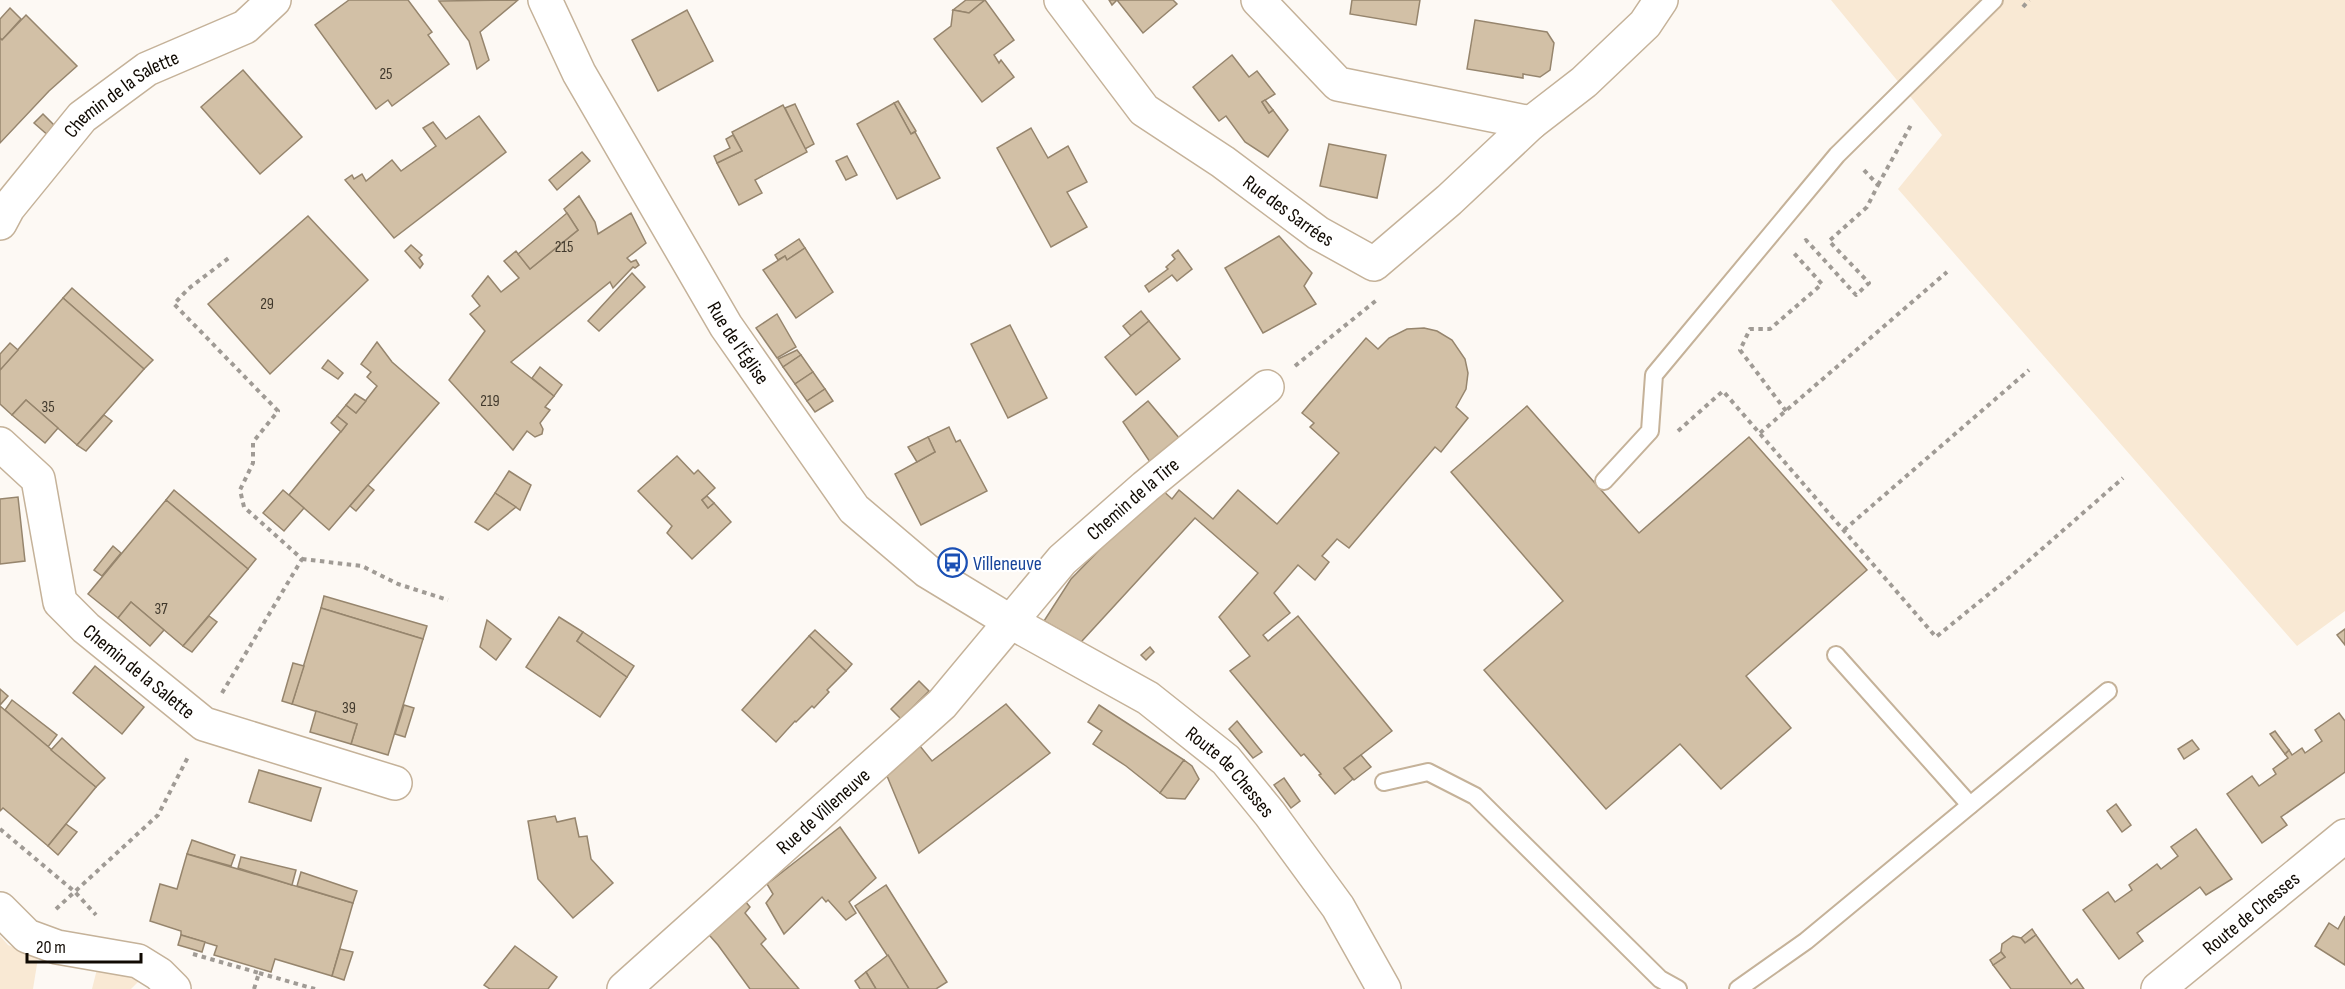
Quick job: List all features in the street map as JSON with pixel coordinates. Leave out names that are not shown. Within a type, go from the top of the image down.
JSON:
[{"type":"street","name":"Chemin de la Salette","points":[[0,223],[8,208],[82,117],[147,69],[245,27],[274,0]]},
{"type":"street","name":"Rue de l'Église","points":[[545,0],[579,73],[726,326],[854,509],[927,571],[1011,621]]},
{"type":"street","name":"Rue des Sarrées","points":[[1061,0],[1144,110],[1222,162],[1318,233],[1374,264],[1449,200],[1531,123],[1584,82],[1645,24],[1661,0]]},
{"type":"street","points":[[1258,0],[1338,84],[1531,123]]},
{"type":"street","name":"Chemin de la Tire","points":[[1011,621],[1062,560],[1145,487],[1267,387]]},
{"type":"street","name":"Chemin de la Salette","points":[[0,444],[38,479],[60,602],[86,628],[204,724],[395,783]]},
{"type":"street","name":"Rue de Villeneuve","points":[[624,989],[942,704],[1011,621]]},
{"type":"street","name":"Route de Chesses","points":[[1011,621],[1148,698],[1226,760],[1270,814],[1338,907],[1384,989]]},
{"type":"street","name":"Route de Chesses","points":[[2158,989],[2345,837]]},
{"type":"street","points":[[0,909],[27,936],[57,947],[138,961],[159,974],[174,989]]},
{"type":"lane","points":[[1604,481],[1650,431],[1654,375],[1844,149],[1994,0]]},
{"type":"lane","points":[[1836,655],[1970,805]]},
{"type":"lane","points":[[1738,989],[1806,941],[2108,691]]},
{"type":"lane","points":[[1384,782],[1428,772],[1475,796],[1660,979],[1678,989]]},
{"type":"path","points":[[1793,252],[1806,240],[1856,295],[1869,283],[1829,241],[1867,207],[1878,185],[1844,149]]},
{"type":"path","points":[[1774,231],[1822,284],[1770,329],[1750,329],[1740,350],[1786,411]]},
{"type":"path","points":[[230,257],[188,289],[174,304],[278,411],[253,442],[253,464],[240,490],[244,507],[302,559],[362,566],[398,585],[448,600]]},
{"type":"path","points":[[1760,433],[1947,272]]},
{"type":"path","points":[[1844,530],[2029,370]]},
{"type":"path","points":[[1672,436],[1723,391],[1936,637],[2123,478]]},
{"type":"path","points":[[27,936],[158,815],[204,724],[302,559]]},
{"type":"path","points":[[0,829],[75,892],[101,922]]},
{"type":"path","points":[[183,951],[315,989]]},
{"type":"path","points":[[254,989],[259,973]]},
{"type":"shaded area","points":[[1831,0],[2345,0],[2345,611],[2297,646],[1898,189],[1942,135]]},
{"type":"shaded area","points":[[0,936],[8,945],[38,958],[33,989],[0,989]]},
{"type":"shaded area","points":[[97,969],[140,980],[131,989],[92,989]]},
{"type":"building","points":[[349,0],[408,0],[432,32],[428,35],[449,64],[392,106],[388,100],[376,109],[315,25]]},
{"type":"building","points":[[518,0],[480,32],[489,60],[477,69],[469,41],[439,1]]},
{"type":"building","points":[[966,0],[985,0],[969,13],[953,10]]},
{"type":"building","points":[[985,0],[1014,40],[994,55],[999,63],[1001,60],[1014,77],[982,102],[934,39],[951,26],[953,10],[969,13]]},
{"type":"building","points":[[1117,0],[1173,0],[1177,4],[1143,33]]},
{"type":"building","points":[[1352,0],[1420,0],[1416,25],[1350,14]]},
{"type":"building","points":[[10,8],[21,19],[2,40],[0,38],[0,19]]},
{"type":"building","points":[[687,10],[713,61],[658,91],[632,40]]},
{"type":"building","points":[[26,15],[77,66],[49,91],[0,143],[0,38],[2,40]]},
{"type":"building","points":[[1475,20],[1547,32],[1554,43],[1550,70],[1540,77],[1523,74],[1523,78],[1467,69]]},
{"type":"building","points":[[1232,55],[1249,77],[1257,71],[1275,94],[1262,102],[1269,113],[1273,110],[1288,130],[1268,157],[1245,142],[1226,116],[1219,121],[1193,87]]},
{"type":"building","points":[[243,70],[302,137],[260,174],[201,107]]},
{"type":"building","points":[[1265,100],[1273,110],[1269,113],[1262,102]]},
{"type":"building","points":[[898,101],[916,131],[911,134],[894,103]]},
{"type":"building","points":[[894,103],[911,134],[915,132],[940,178],[897,199],[857,124]]},
{"type":"building","points":[[795,104],[814,144],[805,149],[785,108]]},
{"type":"building","points":[[783,105],[807,152],[755,180],[762,193],[739,205],[717,163],[742,151],[732,132]]},
{"type":"building","points":[[43,114],[58,129],[50,137],[34,123]]},
{"type":"building","points":[[479,116],[506,152],[394,238],[345,180],[352,175],[354,179],[362,174],[366,181],[392,160],[401,171],[436,146],[423,128],[433,122],[446,139]]},
{"type":"building","points":[[1031,128],[1048,158],[1068,146],[1087,182],[1067,192],[1087,227],[1051,247],[997,148]]},
{"type":"building","points":[[733,135],[742,151],[717,163],[714,156],[730,148],[726,139]]},
{"type":"building","points":[[1329,144],[1386,155],[1377,198],[1320,186]]},
{"type":"building","points":[[582,152],[590,161],[557,190],[549,180]]},
{"type":"building","points":[[847,156],[857,175],[846,180],[836,161]]},
{"type":"building","points":[[579,196],[595,222],[598,234],[631,213],[646,243],[627,258],[631,262],[636,260],[639,265],[633,267],[613,288],[610,282],[511,362],[554,396],[545,407],[550,410],[540,423],[543,429],[542,434],[535,437],[527,431],[513,450],[449,380],[485,331],[470,314],[480,306],[472,296],[488,276],[501,292],[519,278],[504,261],[516,251],[530,269],[578,230],[564,209]]},
{"type":"building","points":[[567,213],[578,230],[530,269],[518,254]]},
{"type":"building","points":[[308,216],[368,280],[270,374],[208,304]]},
{"type":"building","points":[[1279,236],[1312,273],[1304,286],[1316,304],[1263,333],[1225,268]]},
{"type":"building","points":[[799,239],[805,248],[787,260],[785,256],[778,260],[775,255]]},
{"type":"building","points":[[411,245],[422,255],[419,258],[423,264],[420,268],[405,251]]},
{"type":"building","points":[[805,248],[833,292],[796,318],[763,270],[785,256],[787,260]]},
{"type":"building","points":[[1178,250],[1192,269],[1177,281],[1172,275],[1149,292],[1145,286],[1168,269],[1166,267],[1175,259],[1172,255]]},
{"type":"building","points":[[632,273],[645,287],[599,331],[588,321]]},
{"type":"building","points":[[72,288],[153,360],[144,369],[63,298]]},
{"type":"building","points":[[63,298],[144,369],[77,445],[26,400],[12,415],[0,404],[0,370]]},
{"type":"building","points":[[1141,311],[1149,321],[1131,336],[1123,326]]},
{"type":"building","points":[[777,314],[796,347],[777,358],[756,328]]},
{"type":"building","points":[[1149,321],[1180,359],[1136,395],[1105,357]]},
{"type":"building","points":[[1010,325],[1047,398],[1008,418],[971,344]]},
{"type":"building","points":[[1424,328],[1437,331],[1452,340],[1465,359],[1468,373],[1466,389],[1456,407],[1468,418],[1441,452],[1435,447],[1349,548],[1337,539],[1322,556],[1329,562],[1315,580],[1298,565],[1274,593],[1290,613],[1263,635],[1268,641],[1298,616],[1392,731],[1344,768],[1353,779],[1335,794],[1304,754],[1301,756],[1230,671],[1250,656],[1219,617],[1258,573],[1195,518],[1081,642],[1044,621],[1071,579],[1160,488],[1172,499],[1179,490],[1213,519],[1238,490],[1277,524],[1339,453],[1310,427],[1314,423],[1302,413],[1366,338],[1378,349],[1389,338],[1407,329]]},
{"type":"building","points":[[377,342],[392,362],[439,403],[329,530],[289,495],[347,424],[337,416],[346,405],[356,413],[377,386],[367,377],[371,372],[361,364]]},
{"type":"building","points":[[10,343],[18,350],[0,370],[0,354]]},
{"type":"building","points":[[797,350],[801,355],[783,367],[778,359]]},
{"type":"building","points":[[801,355],[813,372],[795,384],[783,367]]},
{"type":"building","points":[[328,360],[343,373],[338,379],[322,368]]},
{"type":"building","points":[[540,367],[562,385],[554,396],[532,378]]},
{"type":"building","points":[[813,372],[825,389],[807,401],[795,384]]},
{"type":"building","points":[[825,389],[833,401],[815,412],[807,401]]},
{"type":"building","points":[[355,394],[366,401],[356,413],[346,405]]},
{"type":"building","points":[[26,400],[58,428],[45,443],[12,415]]},
{"type":"building","points":[[1148,401],[1180,439],[1150,462],[1123,422]]},
{"type":"building","points":[[1527,406],[1639,533],[1749,437],[1867,570],[1746,676],[1791,728],[1721,789],[1680,744],[1606,809],[1484,670],[1563,601],[1451,472]]},
{"type":"building","points":[[104,415],[112,421],[86,451],[77,445]]},
{"type":"building","points":[[337,416],[347,424],[341,432],[331,423]]},
{"type":"building","points":[[949,427],[956,442],[960,440],[987,491],[921,525],[895,474],[935,452],[928,437]]},
{"type":"building","points":[[928,437],[935,452],[917,462],[908,447]]},
{"type":"building","points":[[677,456],[694,474],[698,470],[715,488],[702,500],[708,508],[714,503],[731,522],[692,559],[667,533],[672,526],[638,491]]},
{"type":"building","points":[[509,471],[531,485],[520,510],[495,493]]},
{"type":"building","points":[[368,485],[374,490],[356,511],[350,506]]},
{"type":"building","points":[[174,490],[256,559],[248,569],[166,500]]},
{"type":"building","points":[[283,490],[304,508],[284,531],[263,513]]},
{"type":"building","points":[[495,493],[516,507],[488,530],[475,522]]},
{"type":"building","points":[[707,496],[714,503],[708,508],[702,500]]},
{"type":"building","points":[[18,497],[25,561],[0,564],[0,499]]},
{"type":"building","points":[[166,500],[248,569],[183,646],[131,602],[118,618],[88,594]]},
{"type":"building","points":[[113,546],[121,553],[102,576],[94,570]]},
{"type":"building","points":[[324,596],[427,626],[423,639],[321,608]]},
{"type":"building","points":[[131,602],[164,630],[150,646],[118,618]]},
{"type":"building","points":[[321,608],[423,639],[388,755],[351,744],[357,724],[292,704]]},
{"type":"building","points":[[209,616],[217,622],[192,652],[183,646]]},
{"type":"building","points":[[559,617],[583,632],[577,641],[627,677],[600,717],[526,667]]},
{"type":"building","points":[[487,620],[511,639],[496,660],[480,647]]},
{"type":"building","points":[[2345,629],[2345,645],[2337,635]]},
{"type":"building","points":[[815,630],[852,664],[846,671],[809,636]]},
{"type":"building","points":[[583,632],[634,666],[627,677],[577,641]]},
{"type":"building","points":[[809,636],[846,671],[827,690],[829,692],[814,708],[812,706],[795,721],[776,742],[742,710]]},
{"type":"building","points":[[1150,647],[1154,652],[1146,660],[1141,655]]},
{"type":"building","points":[[293,663],[304,666],[292,704],[282,701]]},
{"type":"building","points":[[95,666],[144,707],[122,734],[73,693]]},
{"type":"building","points":[[919,681],[929,691],[901,719],[891,709]]},
{"type":"building","points":[[0,689],[8,696],[0,705]]},
{"type":"building","points":[[12,700],[57,735],[48,747],[5,710]]},
{"type":"building","points":[[1006,704],[1050,753],[919,853],[887,776],[920,746],[932,761]]},
{"type":"building","points":[[404,705],[414,708],[405,737],[395,734]]},
{"type":"building","points":[[1099,705],[1184,760],[1160,793],[1093,744],[1102,731],[1088,722]]},
{"type":"building","points":[[0,706],[96,787],[48,846],[3,808],[0,811]]},
{"type":"building","points":[[316,711],[357,724],[351,744],[310,732]]},
{"type":"building","points":[[2339,713],[2345,721],[2345,772],[2281,817],[2287,825],[2262,843],[2227,794],[2252,776],[2259,786],[2276,774],[2273,769],[2288,758],[2285,754],[2289,750],[2292,755],[2302,748],[2305,753],[2322,741],[2315,730]]},
{"type":"building","points":[[1237,721],[1262,752],[1253,758],[1229,729]]},
{"type":"building","points":[[2275,731],[2289,750],[2285,754],[2270,734]]},
{"type":"building","points":[[62,738],[105,778],[96,787],[51,750]]},
{"type":"building","points":[[2192,740],[2199,749],[2184,759],[2178,749]]},
{"type":"building","points":[[1361,755],[1371,767],[1354,780],[1344,768]]},
{"type":"building","points":[[1184,760],[1192,766],[1199,779],[1185,799],[1167,798],[1160,793]]},
{"type":"building","points":[[259,770],[321,788],[311,821],[249,802]]},
{"type":"building","points":[[1284,778],[1300,801],[1291,808],[1274,785]]},
{"type":"building","points":[[2116,804],[2131,825],[2122,832],[2107,811]]},
{"type":"building","points":[[555,816],[557,822],[575,818],[579,837],[587,836],[591,859],[613,883],[573,918],[538,879],[528,821]]},
{"type":"building","points":[[66,824],[77,832],[58,855],[48,846]]},
{"type":"building","points":[[840,827],[876,878],[849,902],[856,913],[846,920],[828,900],[826,902],[822,897],[784,934],[766,903],[773,894],[767,884]]},
{"type":"building","points":[[2196,829],[2232,879],[2206,895],[2200,887],[2137,933],[2143,941],[2119,959],[2083,910],[2108,892],[2115,902],[2132,890],[2129,885],[2157,864],[2161,869],[2178,856],[2171,847]]},
{"type":"building","points":[[192,840],[235,855],[231,866],[187,854]]},
{"type":"building","points":[[187,854],[353,903],[332,976],[275,959],[271,972],[214,955],[217,946],[181,935],[181,931],[150,921],[160,884],[177,889]]},
{"type":"building","points":[[241,857],[296,870],[292,885],[238,868]]},
{"type":"building","points":[[301,872],[357,891],[353,903],[297,886]]},
{"type":"building","points":[[886,885],[947,982],[936,989],[909,989],[855,906]]},
{"type":"building","points":[[740,895],[750,907],[745,913],[766,939],[761,944],[799,989],[750,989],[703,928]]},
{"type":"building","points":[[2345,916],[2345,965],[2315,946],[2329,923],[2338,929]]},
{"type":"building","points":[[2032,929],[2036,935],[2025,943],[2021,938]]},
{"type":"building","points":[[181,935],[205,942],[202,952],[178,945]]},
{"type":"building","points":[[2036,935],[2071,984],[2077,979],[2084,989],[2011,989],[1993,965],[2005,957],[2001,952],[2002,944],[2013,936],[2021,938],[2025,943]]},
{"type":"building","points":[[515,946],[557,977],[548,989],[490,989],[484,985]]},
{"type":"building","points":[[340,949],[353,952],[344,980],[332,976]]},
{"type":"building","points":[[2001,952],[2005,957],[1993,965],[1990,960]]},
{"type":"building","points":[[888,955],[909,989],[876,989],[866,972]]},
{"type":"building","points":[[866,972],[876,989],[860,989],[855,981]]},
{"type":"place","name":"Villeneuve","points":[[952,563]]}]
